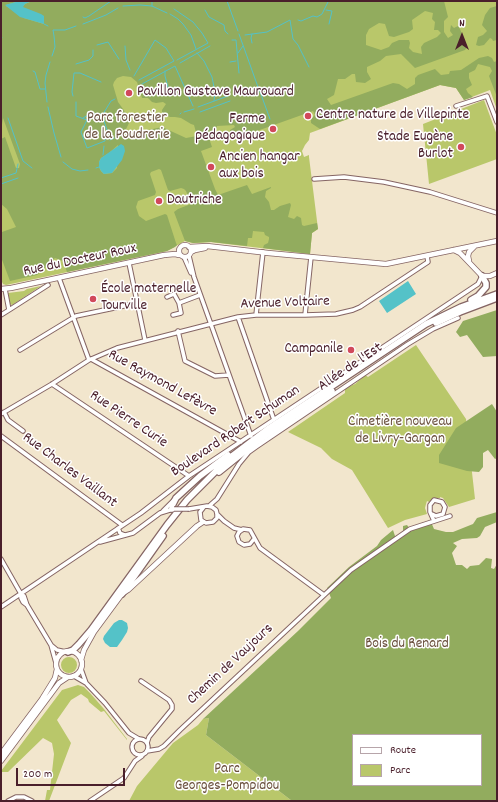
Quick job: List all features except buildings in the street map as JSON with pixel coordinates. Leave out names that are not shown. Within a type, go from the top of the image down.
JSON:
[{"type":"highway","points":[[457,309],[478,296],[483,291],[486,287],[486,283],[482,276]]},
{"type":"highway","points":[[67,652],[73,650],[91,630],[167,525],[187,500],[215,470],[241,448],[401,340],[432,321],[457,309],[497,294]]},
{"type":"highway","points":[[122,594],[191,500],[243,451],[402,343],[435,323],[497,298]]},
{"type":"highway","points":[[173,509],[172,506],[176,498],[207,470],[241,448]]},
{"type":"main road","points":[[217,247],[198,249],[190,254],[182,256],[179,249],[182,245],[187,245],[189,247],[203,245],[386,264],[497,241]]},
{"type":"main road","points":[[469,262],[469,252],[474,246]]},
{"type":"main road","points":[[189,247],[190,254]]},
{"type":"main road","name":"Rue du Docteur Roux","points":[[164,255],[179,249]]},
{"type":"main road","points":[[454,250],[460,253],[482,276],[486,277],[497,274]]},
{"type":"main road","name":"Rue du Docteur Roux","points":[[3,289],[164,255],[175,254],[182,256]]},
{"type":"main road","points":[[80,660],[94,632],[122,594],[203,522]]},
{"type":"main road","points":[[1,754],[42,699],[55,678],[57,669],[56,663],[60,656],[67,652],[76,654],[80,660],[81,668],[79,672],[59,684],[1,761]]},
{"type":"main road","points":[[57,669],[61,675],[71,677]]},
{"type":"street","points":[[456,106],[487,96],[497,122]]},
{"type":"street","points":[[314,179],[344,177],[398,185],[430,192],[497,213]]},
{"type":"street","points":[[256,314],[263,252]]},
{"type":"street","points":[[190,254],[194,277],[200,295],[251,436]]},
{"type":"street","points":[[182,256],[194,277]]},
{"type":"street","name":"Avenue Voltaire","points":[[2,413],[52,384],[90,359],[116,348],[238,317],[256,314],[336,314],[360,307],[428,262],[427,256]]},
{"type":"street","points":[[304,315],[310,257]]},
{"type":"street","points":[[129,263],[145,340]]},
{"type":"street","name":"Boulevard Robert Schuman","points":[[1,607],[141,513],[189,476],[478,284],[482,276]]},
{"type":"street","points":[[59,278],[73,319],[90,359]]},
{"type":"street","points":[[1,315],[48,285]]},
{"type":"street","points":[[3,289],[9,310]]},
{"type":"street","points":[[167,297],[174,294],[179,303],[181,313],[173,316]]},
{"type":"street","points":[[179,303],[200,295]]},
{"type":"street","points":[[20,350],[79,316],[138,303]]},
{"type":"street","points":[[238,317],[274,420]]},
{"type":"street","name":"Allée de l'Est","points":[[208,506],[217,499],[239,464],[249,452],[408,344],[433,329],[458,318]]},
{"type":"street","points":[[178,332],[186,361],[215,376],[229,375]]},
{"type":"street","name":"Rue Raymond Lefèvre","points":[[90,359],[241,442]]},
{"type":"street","name":"Rue Pierre Curie","points":[[52,384],[189,476]]},
{"type":"street","points":[[2,413],[8,420],[23,431]]},
{"type":"street","name":"Rue Charles Vaillant","points":[[1,436],[122,525]]},
{"type":"street","points":[[95,544],[133,533],[162,511],[176,498]]},
{"type":"street","name":"Allée de l'Est","points":[[216,512],[217,499]]},
{"type":"street","points":[[432,514],[440,516],[445,510],[444,504],[434,500],[430,505],[429,508],[434,521]]},
{"type":"street","points":[[162,511],[208,506],[234,528],[250,530],[260,548]]},
{"type":"street","points":[[204,507],[200,514],[200,518],[203,522],[209,524],[215,521],[224,521]]},
{"type":"street","points":[[191,509],[200,514]]},
{"type":"street","name":"Chemin de Vaujours","points":[[147,751],[159,749],[164,746],[350,570],[410,529],[448,517],[445,510]]},
{"type":"street","points":[[215,521],[216,512]]},
{"type":"street","points":[[118,528],[120,533],[125,535]]},
{"type":"street","points":[[234,528],[240,543],[246,546],[250,544],[260,548],[324,595]]},
{"type":"street","points":[[238,535],[242,530]]},
{"type":"street","points":[[250,544],[254,539]]},
{"type":"street","points":[[1,560],[21,594],[20,598],[27,605],[51,645],[56,663]]},
{"type":"street","points":[[51,645],[57,650],[67,652]]},
{"type":"street","points":[[81,668],[86,683]]},
{"type":"street","points":[[71,677],[86,683],[105,703],[129,733],[139,739],[142,739],[154,749]]},
{"type":"street","points":[[90,801],[124,778],[135,761],[147,751],[147,744],[150,736],[172,709],[172,705],[169,700],[141,681]]},
{"type":"street","points":[[129,733],[132,744],[131,750],[135,761]]},
{"type":"street","points":[[132,744],[136,739],[139,739]]},
{"type":"street","points":[[133,752],[142,756]]},
{"type":"street","points":[[8,801],[16,797],[24,797],[32,801]]},
{"type":"green space","name":"Parc forestier de la Poudrerie","points":[[1,1],[497,1],[497,110],[490,90],[464,100],[456,88],[440,85],[310,133],[309,140],[302,151],[304,157],[309,155],[318,229],[312,233],[310,254],[211,242],[193,243],[185,241],[167,251],[6,285],[3,284],[1,280]]},
{"type":"green space","name":"Parc forestier de la Poudrerie","points":[[1,1],[19,1],[6,6],[24,18],[44,24],[44,20],[22,7],[32,1],[444,1],[448,17],[444,21],[444,32],[448,38],[453,35],[450,31],[451,25],[454,28],[458,26],[467,47],[465,50],[415,68],[401,54],[386,56],[380,61],[367,67],[367,72],[371,79],[365,83],[356,82],[355,74],[352,74],[345,79],[338,79],[334,95],[327,99],[331,105],[393,83],[399,84],[407,89],[415,84],[415,78],[418,75],[435,69],[441,75],[449,74],[450,71],[461,70],[479,58],[488,56],[492,58],[494,62],[497,61],[497,97],[489,76],[492,71],[490,67],[478,64],[475,70],[469,73],[469,78],[472,85],[466,89],[473,97],[464,100],[456,88],[440,85],[320,129],[311,123],[311,119],[315,115],[313,111],[240,137],[230,134],[230,130],[235,127],[234,125],[217,126],[210,141],[212,147],[201,151],[218,195],[247,185],[252,194],[271,187],[266,191],[265,197],[269,202],[271,210],[290,203],[291,205],[288,217],[294,219],[297,216],[301,218],[302,225],[304,226],[317,223],[318,229],[312,233],[310,254],[263,248],[264,245],[268,243],[269,239],[264,232],[253,231],[252,238],[248,238],[247,246],[211,242],[193,243],[185,241],[174,212],[191,204],[189,198],[184,189],[168,190],[161,170],[159,169],[151,172],[150,174],[156,192],[155,195],[138,201],[136,207],[139,216],[146,221],[165,214],[167,215],[177,245],[175,247],[167,251],[67,272],[63,261],[55,258],[37,275],[10,281],[1,257],[1,235],[2,232],[16,227],[7,209],[1,204],[1,139],[5,137],[16,168],[19,168],[20,164],[3,118],[1,131]],"holes":[[[425,11],[433,13],[432,19],[435,22],[434,30],[438,30],[441,33],[437,37],[424,43],[421,47],[422,54],[413,52],[409,48],[409,40],[399,40],[392,43],[389,47],[381,50],[366,45],[366,35],[369,29],[379,23],[385,24],[389,36],[394,37],[409,32],[413,29],[412,20]],[[123,76],[131,77],[137,82],[142,98],[148,98],[152,102],[163,102],[166,104],[162,110],[162,113],[170,117],[181,118],[194,125],[197,136],[186,138],[162,127],[144,131],[133,137],[127,138],[124,134],[130,121],[118,102],[113,85],[117,78]],[[118,145],[117,168],[112,173],[104,174],[99,167],[99,162],[101,158]]]},
{"type":"green space","points":[[497,6],[497,40],[493,41],[490,38],[484,45],[476,45],[478,37],[487,31],[482,25],[485,15],[490,8]]},
{"type":"green space","name":"Stade Eugène Burlot","points":[[484,100],[497,135],[497,159],[429,184],[423,124]]},
{"type":"green space","points":[[41,286],[12,305],[10,304],[8,293],[24,291]]},
{"type":"green space","points":[[497,310],[497,356],[483,357],[467,335],[460,337],[456,332],[463,321]]},
{"type":"green space","name":"Cimetière nouveau de Livry-Gargan","points":[[416,345],[466,419],[475,499],[449,507],[443,498],[434,498],[429,502],[427,501],[425,508],[427,514],[405,520],[388,528],[352,470],[332,459],[321,448],[288,432],[345,393],[345,388],[355,384],[365,375],[368,377]]},
{"type":"green space","points":[[492,404],[497,412],[497,458],[495,459],[488,450],[483,453],[483,467],[479,472],[467,471],[439,463],[439,455],[456,428]]},
{"type":"green space","name":"Bois du Renard","points":[[497,512],[497,522],[485,527],[480,536],[477,538],[462,539],[453,543],[457,546],[452,553],[456,565],[462,565],[467,569],[470,566],[479,565],[486,558],[492,559],[491,568],[494,569],[497,564],[497,801],[292,801],[206,735],[209,718],[203,719],[298,631],[331,598],[327,588],[349,567],[377,546],[381,540],[393,530],[396,539],[403,534],[403,526],[407,525],[410,529],[431,522],[434,529],[453,532],[473,524],[477,518]]},
{"type":"green space","points":[[66,657],[72,657],[77,662],[75,671],[72,673],[66,673],[61,668],[61,662]]},
{"type":"green space","points":[[78,685],[84,687],[90,693],[127,740],[104,711],[101,712],[81,694],[71,700],[57,720],[71,743],[49,801],[45,801],[47,790],[50,790],[54,754],[52,743],[43,738],[8,772],[1,771],[62,690]]},
{"type":"green space","name":"Parc Georges-Pompidou","points":[[209,718],[206,735],[292,801],[129,801],[137,786],[173,743],[198,725],[203,719]]},
{"type":"water","points":[[19,1],[32,1],[25,4],[23,7],[44,16],[44,24],[20,17],[5,5]]},
{"type":"water","points":[[121,144],[124,146],[125,151],[122,160],[112,173],[104,174],[99,167],[101,158]]},
{"type":"water","points":[[408,281],[416,294],[387,313],[379,301]]},
{"type":"water","points":[[119,620],[127,623],[127,632],[117,647],[110,647],[105,643],[103,639],[104,636],[114,623]]},
{"type":"waterway","points":[[83,17],[85,18],[89,16],[111,1]]},
{"type":"waterway","points":[[152,1],[152,6]]},
{"type":"waterway","points":[[227,1],[238,31]]},
{"type":"waterway","points":[[298,20],[301,21],[313,16],[317,17],[322,14],[328,2]]},
{"type":"waterway","points":[[123,6],[152,6],[167,13]]},
{"type":"waterway","points":[[83,24],[106,15],[118,8]]},
{"type":"waterway","points":[[174,9],[193,22],[208,43],[177,60]]},
{"type":"waterway","points":[[205,10],[209,17],[224,25],[225,31],[228,34]]},
{"type":"waterway","points":[[326,10],[332,11],[329,24]]},
{"type":"waterway","points":[[170,14],[183,24],[191,35],[196,49]]},
{"type":"waterway","points":[[245,35],[267,32],[290,20],[293,39],[298,45],[309,67]]},
{"type":"waterway","points":[[44,24],[48,26]]},
{"type":"waterway","points":[[52,56],[55,47],[53,30],[65,30],[76,26]]},
{"type":"waterway","points":[[239,34],[258,87]]},
{"type":"waterway","points":[[252,34],[252,43]]},
{"type":"waterway","points":[[134,76],[155,40],[166,48],[174,61],[139,80]]},
{"type":"waterway","points":[[232,40],[236,40],[239,73]]},
{"type":"waterway","points":[[97,45],[108,42],[119,59]]},
{"type":"waterway","points":[[125,46],[126,60],[130,70]]},
{"type":"waterway","points":[[180,63],[210,46]]},
{"type":"waterway","points":[[238,53],[243,46]]},
{"type":"waterway","points":[[76,64],[89,60],[93,56],[93,50]]},
{"type":"waterway","points":[[197,53],[204,61],[212,77],[215,92],[214,101]]},
{"type":"waterway","points":[[230,62],[236,61]]},
{"type":"waterway","points":[[47,102],[45,83],[50,62]]},
{"type":"waterway","points":[[142,84],[175,66],[193,106]]},
{"type":"waterway","points":[[33,71],[35,72],[40,89],[45,89]]},
{"type":"waterway","points":[[165,71],[170,94]]},
{"type":"waterway","points":[[73,96],[74,73],[80,73],[101,82]]},
{"type":"waterway","points":[[259,89],[270,119]]},
{"type":"waterway","points":[[198,107],[228,96]]},
{"type":"waterway","points":[[76,102],[76,116],[87,120],[81,132],[87,148],[105,141],[108,133],[103,114],[111,101],[115,99]]},
{"type":"waterway","points":[[200,112],[230,101]]},
{"type":"waterway","points":[[48,107],[61,157]]},
{"type":"waterway","points":[[184,112],[194,109]]},
{"type":"waterway","points":[[83,118],[90,114],[103,114]]},
{"type":"waterway","points":[[8,118],[23,161],[32,168]]},
{"type":"waterway","points":[[110,140],[114,138]]},
{"type":"waterway","points":[[103,155],[104,146]]},
{"type":"waterway","points":[[63,162],[72,169],[80,171],[88,170]]},
{"type":"waterway","points":[[1,178],[16,173],[18,164]]},
{"type":"waterway","points":[[1,184],[18,178]]},
{"type":"place","name":"Pavillon Gustave Maurouard","points":[[129,93]]},
{"type":"place","name":"Centre nature de Villepinte","points":[[308,116]]},
{"type":"place","name":"Ferme pédagogique","points":[[273,129]]},
{"type":"place","name":"Stade Eugène Burlot","points":[[461,147]]},
{"type":"place","name":"Ancien hangar aux bois","points":[[211,167]]},
{"type":"place","name":"Dautriche","points":[[159,201]]},
{"type":"place","name":"École maternelle Tourville","points":[[93,299]]},
{"type":"place","name":"Campanile","points":[[351,350]]}]
